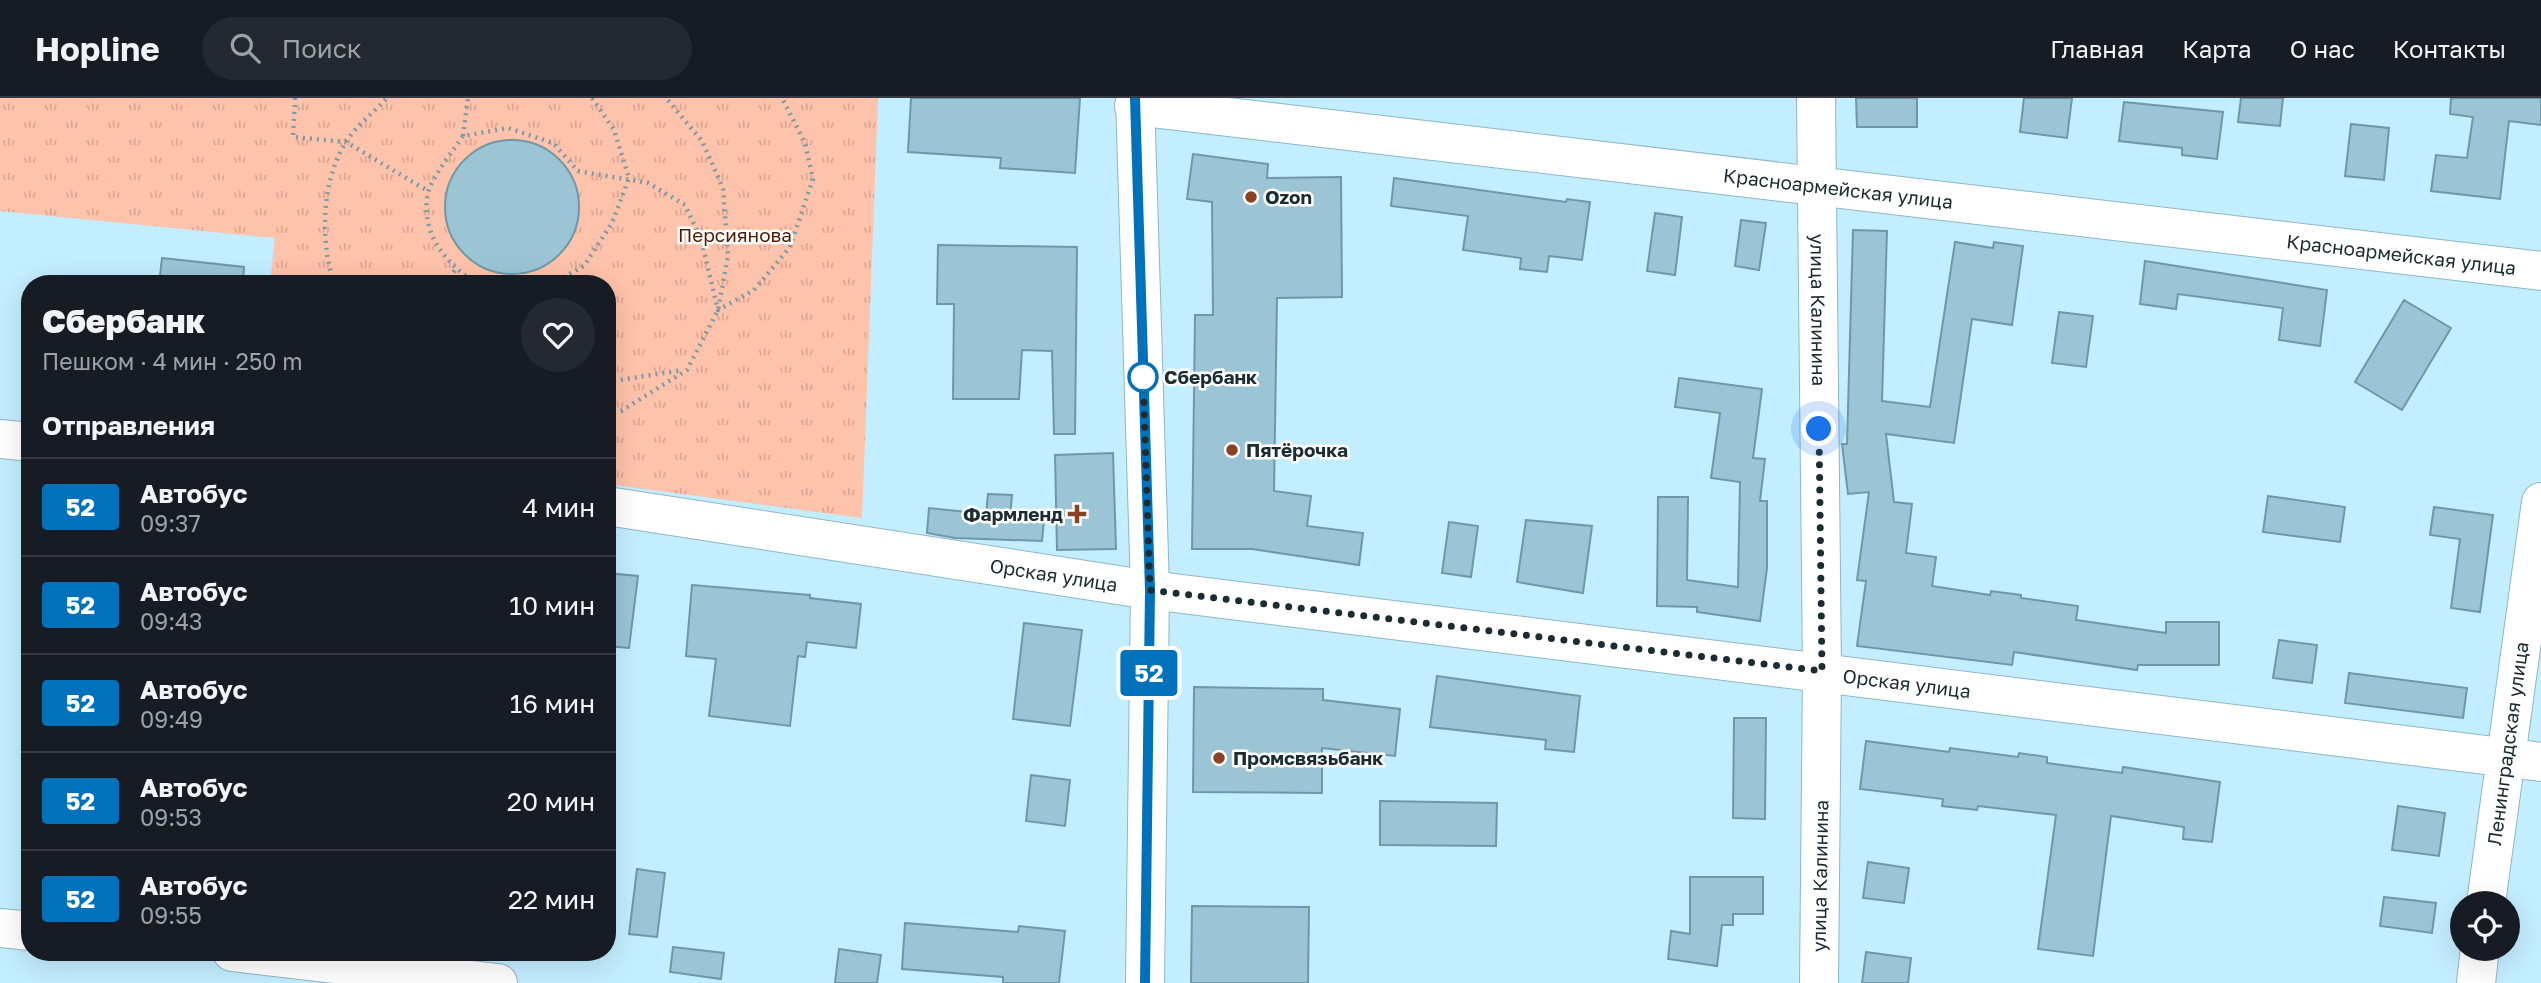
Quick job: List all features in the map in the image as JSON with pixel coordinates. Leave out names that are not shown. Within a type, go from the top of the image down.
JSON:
[{"type":"street","name":"улица Калинина","points":[[1816,98],[1822,671],[1819,983]]},
{"type":"street","name":"Красноармейская улица","points":[[1135,102],[1815,187],[2541,271]]},
{"type":"street","points":[[1135,102],[1150,590],[1145,983]]},
{"type":"street","points":[[0,439],[21,441]]},
{"type":"street","name":"Ленинградская улица","points":[[2489,891],[2523,759],[2541,502]]},
{"type":"street","name":"Орская улица","points":[[616,507],[1150,590],[2523,759]]},
{"type":"street","points":[[0,928],[21,930]]},
{"type":"street","points":[[294,961],[498,983]]},
{"type":"street","points":[[2476,983],[2479,961]]},
{"type":"path","points":[[295,98],[293,137],[346,142],[428,191]]},
{"type":"path","points":[[331,275],[326,258],[326,194],[346,142],[387,98]]},
{"type":"path","points":[[464,275],[456,270],[428,231],[428,191],[463,136],[468,98]]},
{"type":"path","points":[[568,275],[584,266],[612,223],[629,178],[614,130],[592,98]]},
{"type":"path","points":[[616,412],[687,370],[718,310],[728,256],[723,188],[702,141],[666,98]]},
{"type":"path","points":[[718,310],[754,290],[790,247],[813,179],[805,143],[782,98]]},
{"type":"path","points":[[463,136],[508,128],[553,143],[578,171],[648,183],[685,205],[701,239],[718,310]]},
{"type":"path","points":[[452,275],[456,270]]},
{"type":"path","points":[[616,381],[687,370]]},
{"type":"green space","name":"Персиянова","points":[[0,98],[878,98],[862,518],[616,485],[616,275],[271,275],[275,238],[0,211]]},
{"type":"building","points":[[911,98],[1080,98],[1075,173],[1000,168],[1001,158],[908,152]]},
{"type":"building","points":[[1856,98],[1917,98],[1917,127],[1857,127]]},
{"type":"building","points":[[2024,98],[2072,98],[2067,138],[2020,132]]},
{"type":"building","points":[[2241,98],[2283,98],[2280,126],[2238,122]]},
{"type":"building","points":[[2451,98],[2541,98],[2541,125],[2509,121],[2500,199],[2431,191],[2436,155],[2467,158],[2473,117],[2450,114]]},
{"type":"building","points":[[2124,102],[2223,112],[2217,159],[2182,155],[2182,148],[2119,141]]},
{"type":"building","points":[[2351,124],[2389,128],[2384,180],[2345,176]]},
{"type":"building","points":[[512,140],[538,145],[559,160],[574,181],[579,207],[574,233],[559,254],[538,269],[512,274],[486,269],[465,254],[450,233],[445,207],[450,181],[465,160],[486,145]]},
{"type":"building","points":[[1193,154],[1268,164],[1267,178],[1341,177],[1342,297],[1277,298],[1274,491],[1311,496],[1307,526],[1363,533],[1359,565],[1252,549],[1192,549],[1195,315],[1213,315],[1212,202],[1187,199]]},
{"type":"building","points":[[1394,178],[1566,202],[1567,199],[1590,202],[1582,260],[1549,256],[1547,272],[1520,269],[1521,258],[1463,250],[1468,216],[1391,206]]},
{"type":"building","points":[[1655,213],[1682,217],[1675,275],[1647,271]]},
{"type":"building","points":[[1741,220],[1766,223],[1759,270],[1735,266]]},
{"type":"building","points":[[1853,230],[1887,231],[1882,401],[1930,407],[1955,242],[1993,248],[1994,242],[2023,246],[2012,325],[1972,319],[1954,443],[1886,434],[1894,502],[1912,504],[1906,553],[1936,557],[1932,586],[1990,595],[1991,591],[2021,595],[2021,598],[2078,606],[2076,620],[2166,633],[2166,622],[2219,622],[2219,665],[2138,665],[2137,670],[2014,652],[2012,665],[1857,646],[1866,581],[1857,580],[1869,492],[1848,494],[1842,444],[1847,444]]},
{"type":"building","points":[[938,245],[1077,247],[1075,434],[1054,434],[1052,351],[1022,350],[1019,399],[953,399],[954,304],[937,304]]},
{"type":"building","points":[[162,258],[244,267],[244,275],[160,275]]},
{"type":"building","points":[[2145,261],[2327,290],[2320,346],[2279,340],[2283,308],[2178,294],[2176,309],[2140,304]]},
{"type":"building","points":[[2404,300],[2451,328],[2402,410],[2355,382]]},
{"type":"building","points":[[2059,312],[2093,316],[2086,367],[2052,363]]},
{"type":"building","points":[[1679,378],[1762,389],[1753,458],[1765,459],[1760,501],[1767,501],[1767,568],[1760,621],[1697,612],[1697,607],[1657,606],[1658,497],[1688,497],[1687,580],[1738,587],[1740,482],[1711,478],[1720,413],[1675,407]]},
{"type":"building","points":[[1113,453],[1116,549],[1057,550],[1055,455]]},
{"type":"building","points":[[988,494],[1012,495],[1010,517],[1044,520],[1042,541],[955,538],[927,533],[929,508],[986,514]]},
{"type":"building","points":[[2268,496],[2345,507],[2340,542],[2263,532]]},
{"type":"building","points":[[2434,507],[2493,515],[2480,612],[2451,608],[2460,539],[2430,535]]},
{"type":"building","points":[[1526,520],[1592,526],[1583,593],[1517,582]]},
{"type":"building","points":[[1449,522],[1478,526],[1471,577],[1442,573]]},
{"type":"building","points":[[616,574],[638,576],[629,648],[616,647]]},
{"type":"building","points":[[692,585],[810,595],[810,598],[861,604],[856,648],[807,642],[805,657],[798,656],[790,726],[709,716],[716,659],[686,656]]},
{"type":"building","points":[[1024,623],[1082,630],[1070,726],[1013,719]]},
{"type":"building","points":[[2279,640],[2317,645],[2312,683],[2273,678]]},
{"type":"building","points":[[2349,673],[2467,688],[2463,718],[2345,703]]},
{"type":"building","points":[[1437,676],[1580,696],[1574,752],[1545,749],[1546,740],[1430,727]]},
{"type":"building","points":[[1194,687],[1323,689],[1323,700],[1400,709],[1395,756],[1322,748],[1322,793],[1193,792]]},
{"type":"building","points":[[1734,718],[1766,718],[1765,819],[1733,818]]},
{"type":"building","points":[[1866,741],[1949,752],[1950,748],[2018,757],[2019,753],[2047,757],[2047,763],[2122,773],[2123,767],[2220,782],[2212,842],[2183,839],[2184,827],[2111,816],[2093,956],[2038,949],[2056,815],[1978,806],[1977,810],[1942,806],[1943,799],[1860,789]]},
{"type":"building","points":[[1031,775],[1070,780],[1065,826],[1026,821]]},
{"type":"building","points":[[1380,801],[1497,803],[1496,846],[1380,845]]},
{"type":"building","points":[[2398,806],[2445,813],[2439,856],[2392,850]]},
{"type":"building","points":[[1868,862],[1909,868],[1904,903],[1863,898]]},
{"type":"building","points":[[637,869],[665,873],[657,937],[629,934]]},
{"type":"building","points":[[1690,877],[1763,877],[1763,914],[1733,914],[1733,925],[1722,925],[1717,966],[1668,959],[1671,931],[1690,934]]},
{"type":"building","points":[[2384,897],[2436,903],[2432,933],[2380,926]]},
{"type":"building","points":[[1192,906],[1309,907],[1308,983],[1191,983]]},
{"type":"building","points":[[905,923],[1018,932],[1019,926],[1065,931],[1059,983],[1003,983],[1003,977],[902,969]]},
{"type":"building","points":[[673,947],[724,953],[721,979],[670,972]]},
{"type":"building","points":[[839,949],[881,955],[877,983],[835,983]]},
{"type":"building","points":[[1866,952],[1911,958],[1908,983],[1862,983]]},
{"type":"bus line","name":"52","points":[[1135,98],[1150,590],[1145,983]]},
{"type":"place","name":"Ozon","points":[[1251,197]]},
{"type":"place","name":"Сбербанк","points":[[1143,377]]},
{"type":"place","name":"Пятёрочка","points":[[1232,450]]},
{"type":"place","name":"Фармленд","points":[[1077,514]]},
{"type":"place","name":"Промсвязьбанк","points":[[1219,758]]},
{"type":"route","points":[[1143,377],[1150,590],[1822,671],[1819,429]]}]
